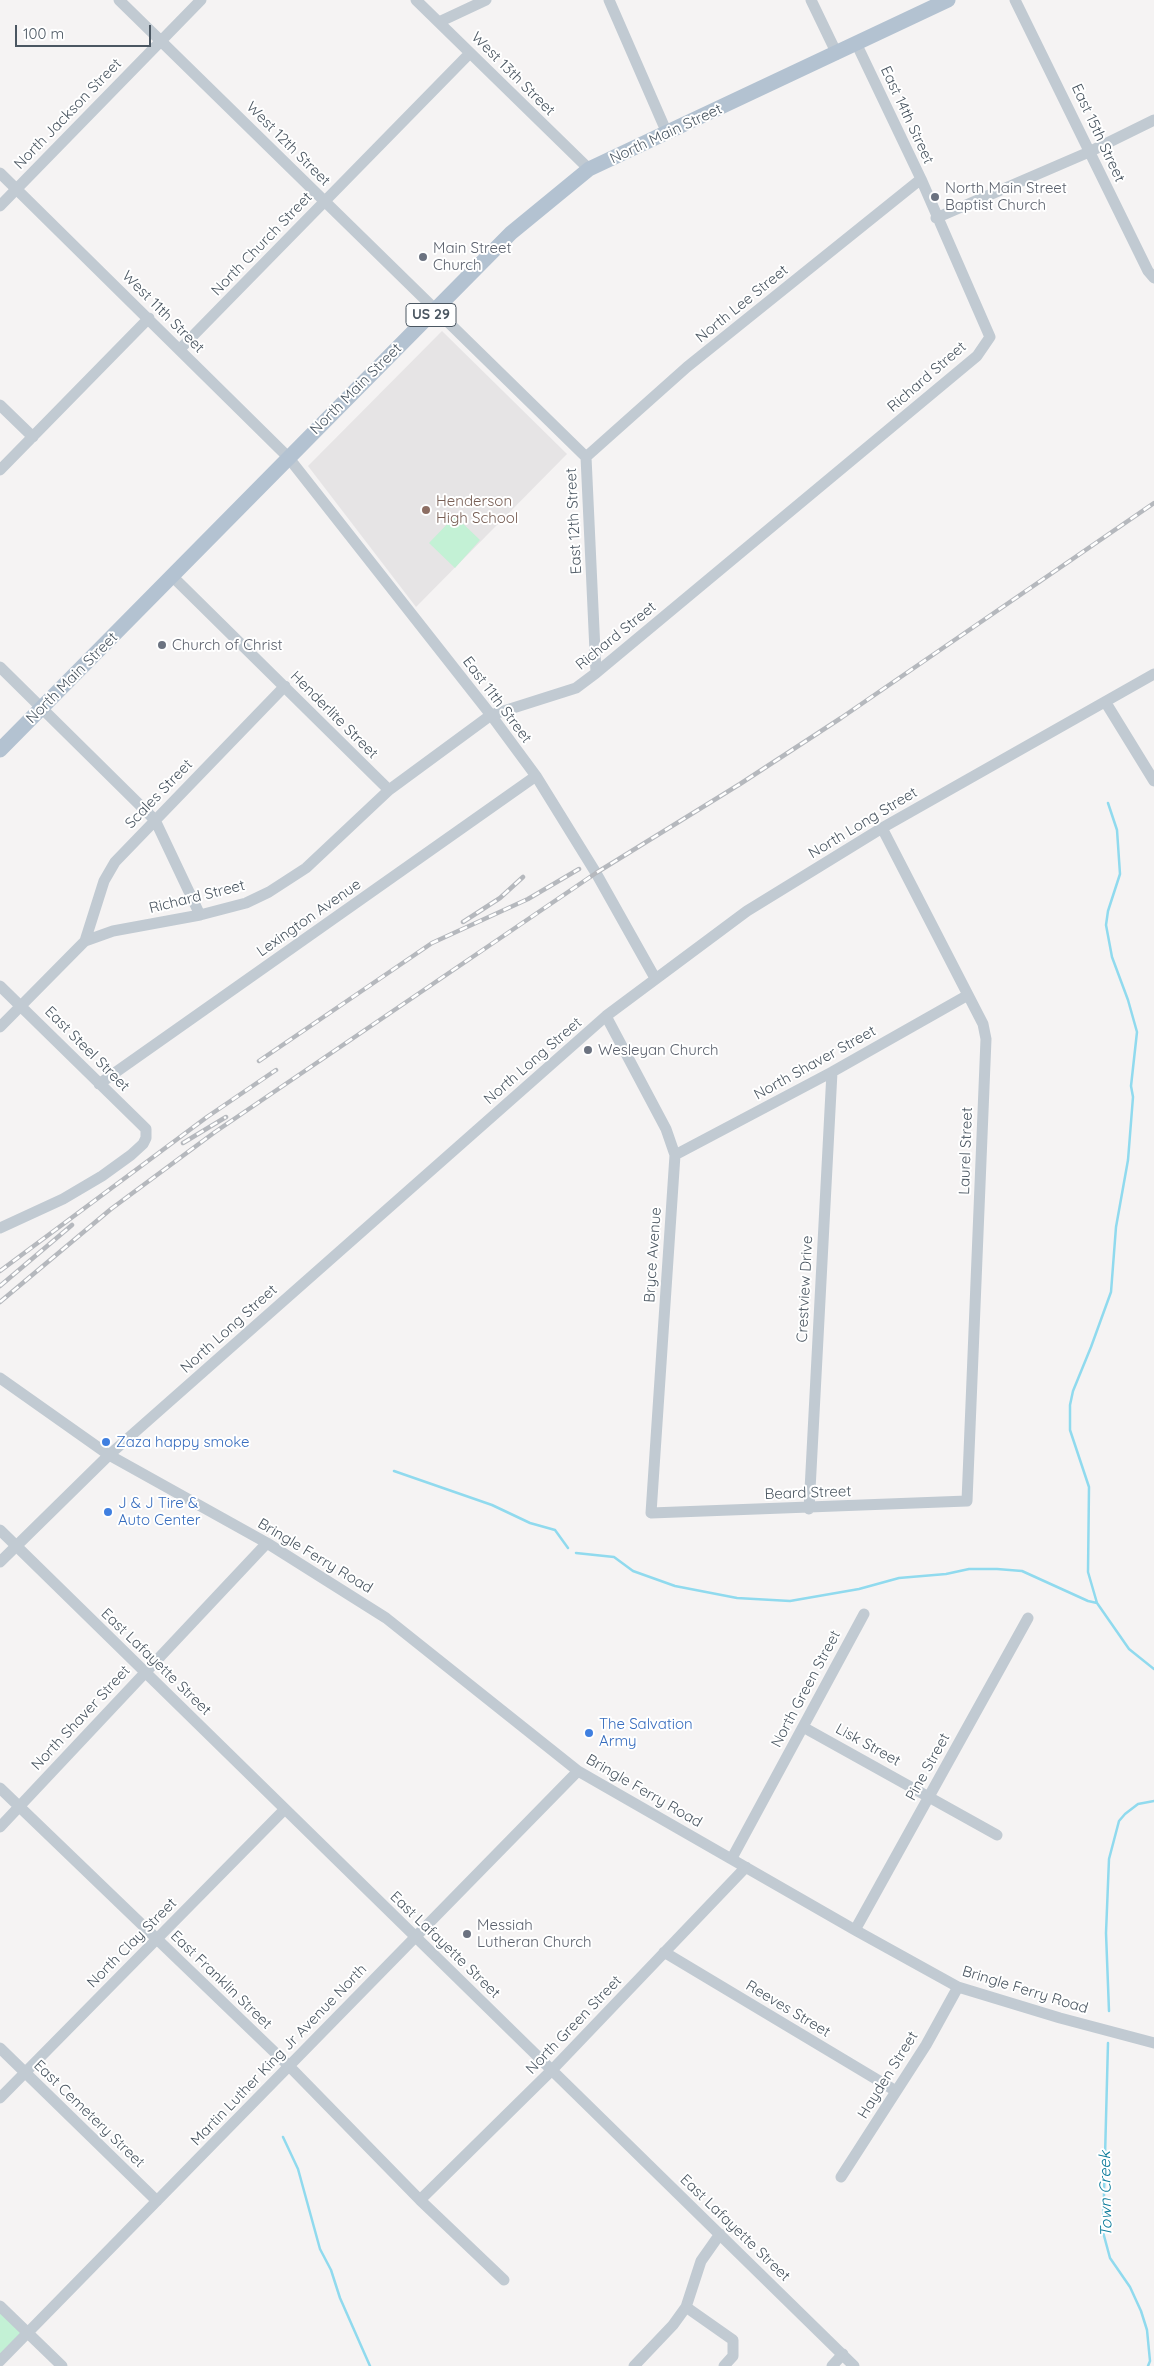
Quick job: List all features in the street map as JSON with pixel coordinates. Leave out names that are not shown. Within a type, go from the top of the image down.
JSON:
[{"type":"main road","name":"North Main Street","points":[[0,750],[511,233],[589,169],[837,54],[948,0]]},
{"type":"street","name":"West 12th Street","points":[[119,0],[435,311]]},
{"type":"street","name":"North Jackson Street","points":[[0,206],[201,0]]},
{"type":"street","name":"West 13th Street","points":[[416,0],[589,169]]},
{"type":"street","points":[[439,22],[486,0]]},
{"type":"street","points":[[609,0],[667,133]]},
{"type":"street","points":[[811,0],[837,54]]},
{"type":"street","name":"East 15th Street","points":[[1015,0],[1148,271],[1154,278]]},
{"type":"street","name":"East 14th Street","points":[[857,44],[921,179],[936,218],[990,337]]},
{"type":"street","name":"North Church Street","points":[[180,349],[470,53]]},
{"type":"street","points":[[936,218],[1089,152],[1154,120]]},
{"type":"street","name":"West 11th Street","points":[[0,173],[288,457]]},
{"type":"street","name":"North Lee Street","points":[[586,457],[687,367],[921,179]]},
{"type":"street","name":"East 12th Street","points":[[435,311],[586,457],[596,673]]},
{"type":"street","points":[[0,470],[149,318]]},
{"type":"street","name":"Richard Street","points":[[85,941],[113,932],[200,915],[246,903],[293,878],[321,855],[389,790],[491,715],[576,688],[596,673],[977,356],[990,337]]},
{"type":"street","points":[[0,405],[33,437]]},
{"type":"street","name":"East 11th Street","points":[[288,457],[491,715],[536,776],[596,873],[656,978]]},
{"type":"street","name":"Henderlite Street","points":[[173,577],[389,790]]},
{"type":"street","points":[[0,667],[155,820],[200,915]]},
{"type":"street","name":"North Long Street","points":[[0,1562],[109,1455],[606,1016],[747,911],[882,828],[1106,703],[1154,674]]},
{"type":"street","name":"Scales Street","points":[[85,941],[104,881],[116,862],[285,686]]},
{"type":"street","points":[[1106,703],[1154,781]]},
{"type":"street","name":"Lexington Avenue","points":[[99,1084],[536,776]]},
{"type":"street","name":"Laurel Street","points":[[882,828],[983,1024],[986,1039],[966,1501]]},
{"type":"street","points":[[0,1027],[85,941]]},
{"type":"street","name":"East Steel Street","points":[[0,986],[146,1129],[146,1138],[143,1144],[131,1155],[102,1176],[63,1199],[0,1228]]},
{"type":"street","name":"North Shaver Street","points":[[675,1155],[832,1072],[968,995]]},
{"type":"street","name":"Bryce Avenue","points":[[606,1016],[666,1129],[675,1155],[651,1513]]},
{"type":"street","name":"Crestview Drive","points":[[808,1508],[832,1072]]},
{"type":"street","name":"Bringle Ferry Road","points":[[0,1378],[109,1455],[267,1543],[386,1618],[578,1771],[958,1987],[1060,2018],[1154,2043]]},
{"type":"street","name":"Beard Street","points":[[651,1513],[966,1501]]},
{"type":"street","name":"East Lafayette Street","points":[[0,1530],[854,2366]]},
{"type":"street","name":"North Shaver Street","points":[[0,1827],[267,1543]]},
{"type":"street","name":"North Green Street","points":[[732,1858],[864,1614]]},
{"type":"street","name":"Pine Street","points":[[855,1930],[1028,1618]]},
{"type":"street","name":"Lisk Street","points":[[803,1727],[929,1795],[998,1835]]},
{"type":"street","name":"Martin Luther King Jr Avenue North","points":[[0,2361],[578,1771]]},
{"type":"street","name":"East Franklin Street","points":[[0,1788],[290,2066],[420,2200],[504,2280]]},
{"type":"street","name":"North Clay Street","points":[[0,2098],[285,1809]]},
{"type":"street","name":"North Green Street","points":[[420,2200],[552,2070],[746,1866]]},
{"type":"street","name":"Reeves Street","points":[[664,1952],[896,2091]]},
{"type":"street","name":"Hayden Street","points":[[841,2177],[926,2045],[958,1987]]},
{"type":"street","name":"East Cemetery Street","points":[[0,2048],[157,2201]]},
{"type":"street","points":[[634,2366],[673,2325],[686,2307],[701,2261],[720,2234]]},
{"type":"street","points":[[0,2306],[62,2366]]},
{"type":"street","points":[[686,2307],[733,2340],[733,2356],[724,2366]]},
{"type":"street","points":[[832,2366],[843,2354]]},
{"type":"shaded area","name":"Henderson High School","points":[[442,331],[567,454],[416,607],[308,466]]},
{"type":"green space","points":[[455,516],[480,540],[455,568],[429,543]]},
{"type":"green space","points":[[0,2306],[28,2333],[0,2361]]},
{"type":"waterway","points":[[1108,803],[1117,830],[1120,874],[1108,911],[1106,925],[1112,957],[1128,1000],[1137,1032],[1131,1086],[1133,1097],[1128,1160],[1116,1227],[1111,1292],[1073,1391],[1070,1405],[1070,1430],[1089,1487],[1088,1572],[1097,1603],[1129,1649],[1154,1669]]},
{"type":"waterway","points":[[394,1471],[492,1505],[530,1523],[555,1530],[568,1548]]},
{"type":"waterway","points":[[576,1553],[614,1557],[633,1571],[675,1586],[737,1598],[790,1601],[859,1589],[899,1578],[946,1574],[969,1569],[997,1569],[1022,1571],[1088,1601],[1097,1603]]},
{"type":"waterway","name":"Town Creek","points":[[1109,2011],[1106,1933],[1109,1859],[1119,1821],[1138,1804],[1154,1801]]},
{"type":"waterway","name":"Town Creek","points":[[1108,2043],[1103,2232],[1110,2258],[1130,2287],[1141,2311],[1147,2330],[1150,2361],[1148,2366]]},
{"type":"waterway","points":[[283,2137],[298,2169],[320,2249],[331,2270],[340,2298],[370,2366]]},
{"type":"railway","points":[[0,1302],[111,1209],[215,1132],[596,873],[740,784],[841,718],[1154,503]]},
{"type":"railway","points":[[259,1061],[432,943],[528,899],[579,869]]},
{"type":"railway","points":[[463,922],[500,898],[523,877]]},
{"type":"railway","points":[[0,1271],[207,1117],[276,1070]]},
{"type":"railway","points":[[183,1143],[226,1117]]},
{"type":"railway","points":[[0,1286],[72,1225]]},
{"type":"place","name":"North Main Street Baptist Church","points":[[935,197]]},
{"type":"place","name":"Main Street Church","points":[[423,257]]},
{"type":"place","name":"Henderson High School","points":[[426,510]]},
{"type":"place","name":"Church of Christ","points":[[162,645]]},
{"type":"place","name":"Wesleyan Church","points":[[588,1050]]},
{"type":"place","name":"Zaza happy smoke","points":[[106,1442]]},
{"type":"place","name":"J & J Tire & Auto Center","points":[[108,1512]]},
{"type":"place","name":"The Salvation Army","points":[[589,1733]]},
{"type":"place","name":"Messiah Lutheran Church","points":[[467,1934]]}]
